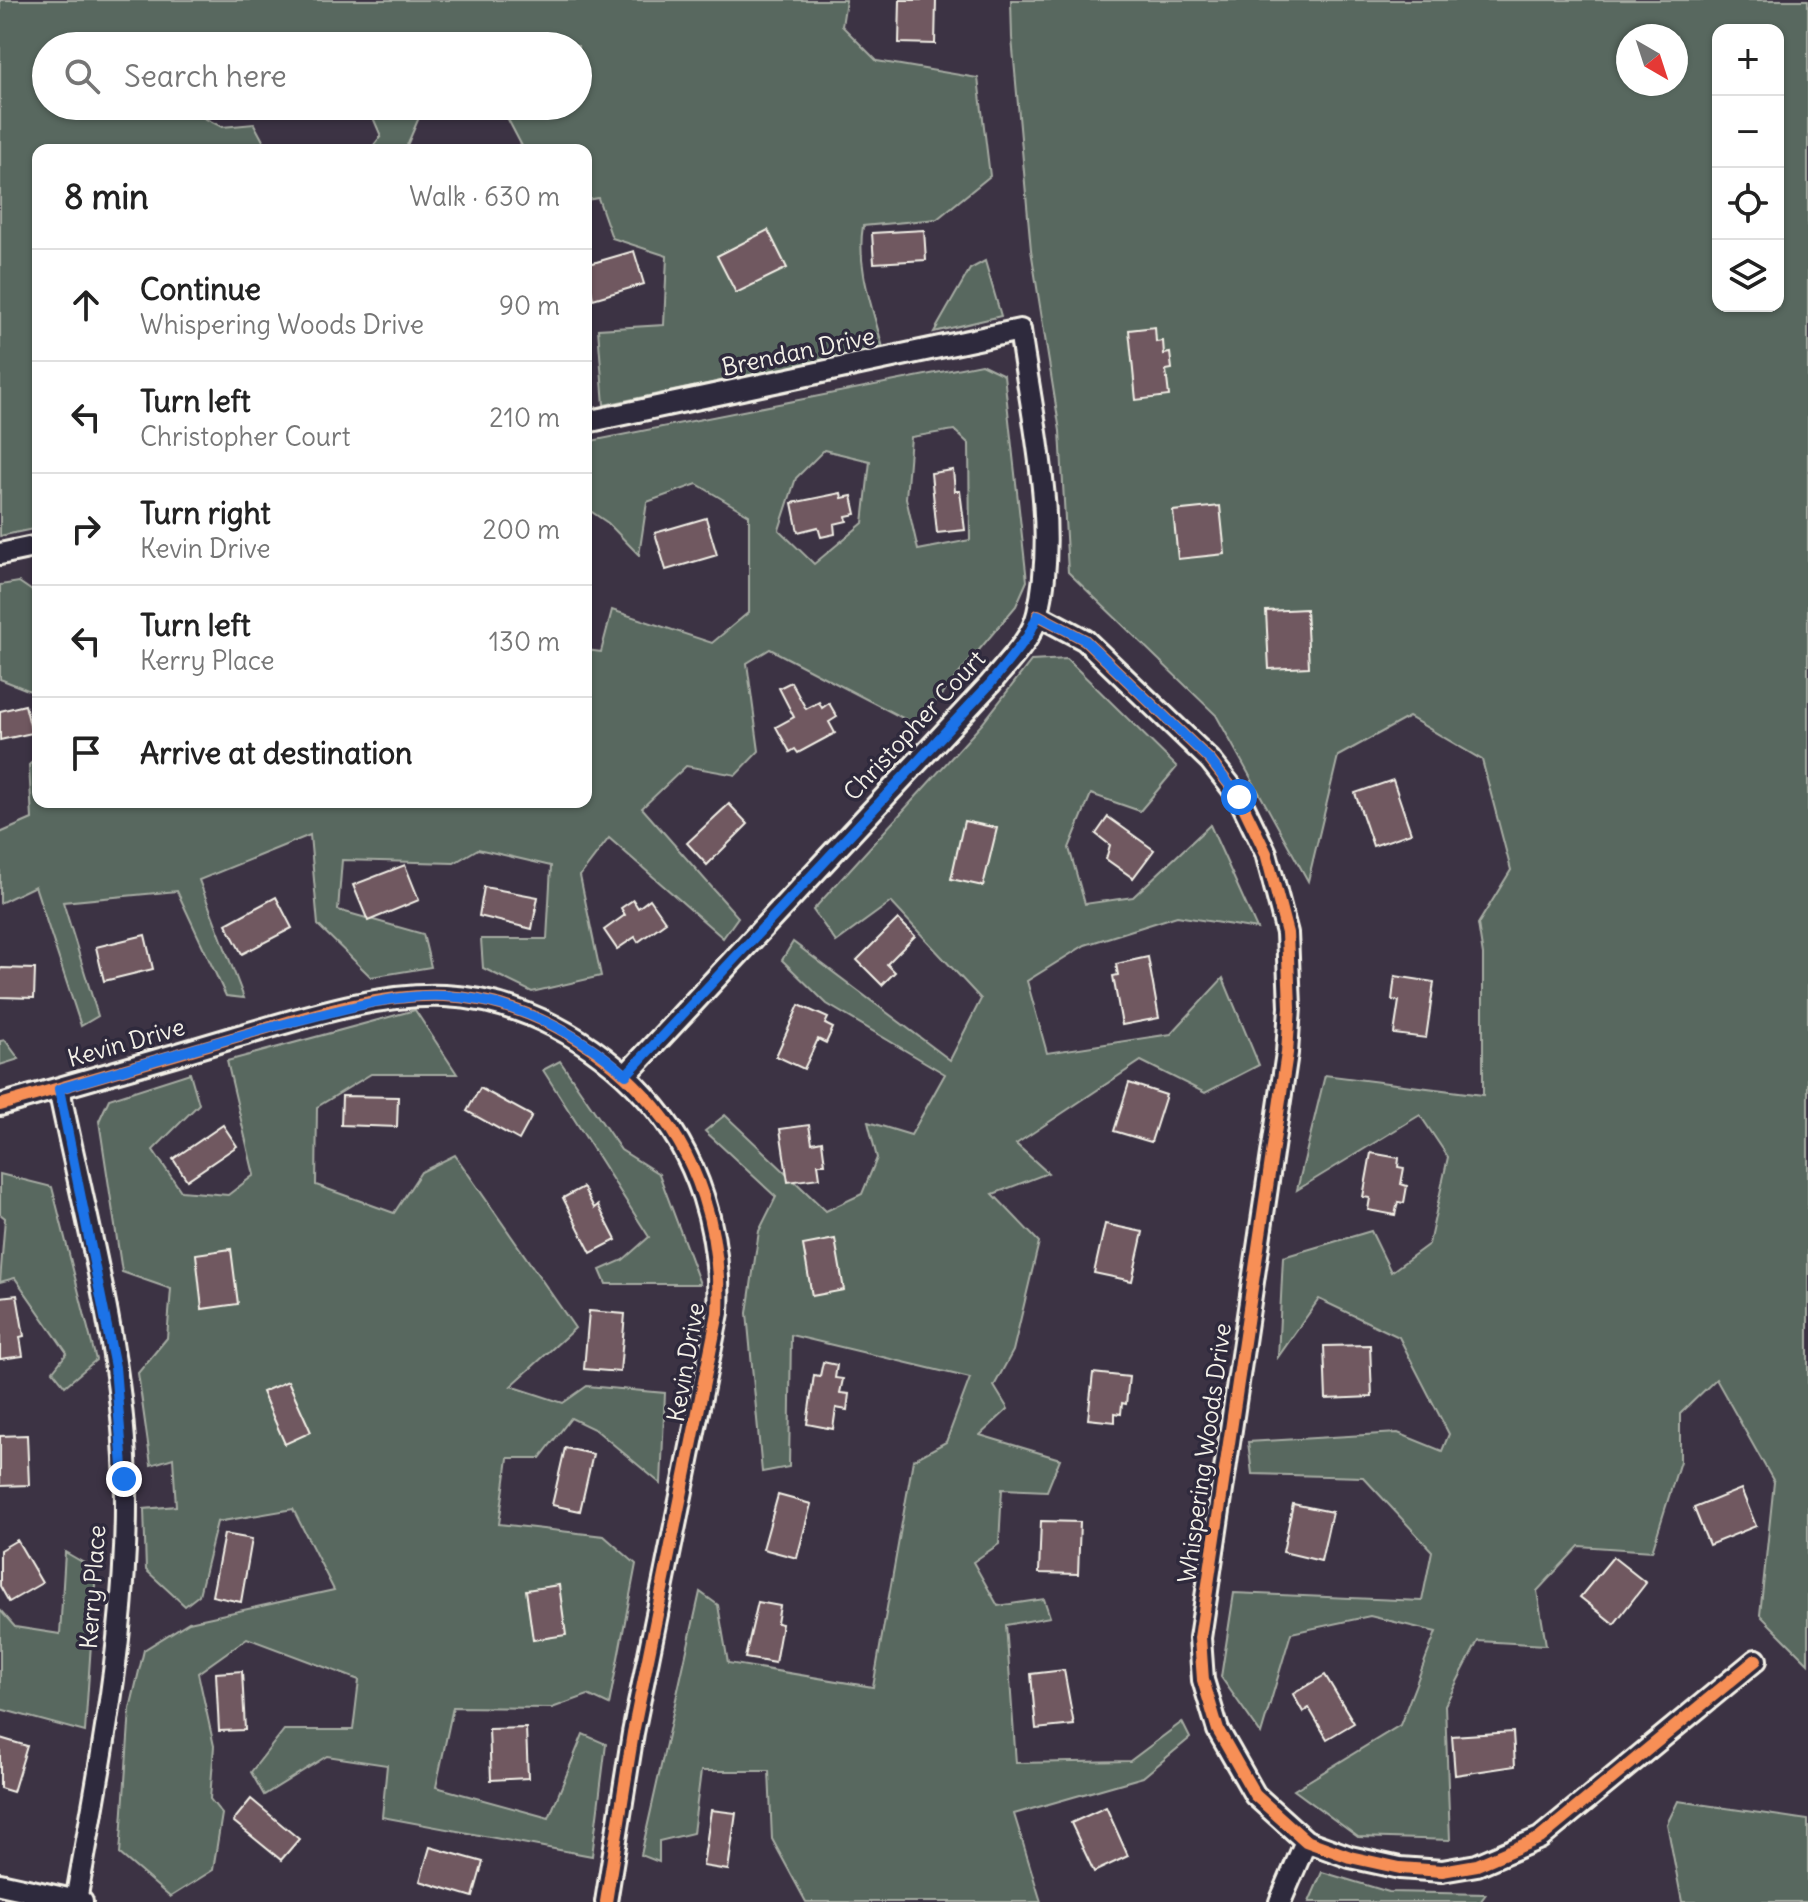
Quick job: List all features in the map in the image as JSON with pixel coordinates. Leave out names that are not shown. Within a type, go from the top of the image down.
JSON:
[{"type":"street","name":"Brendan Drive","points":[[592,421],[1020,330]]},
{"type":"street","name":"Christopher Court","points":[[626,1075],[990,684],[1028,636],[1038,615],[1046,546],[1020,330]]},
{"type":"street","points":[[0,554],[32,547]]},
{"type":"street","name":"Whispering Woods Drive","points":[[1038,615],[1085,640],[1210,760],[1239,797],[1266,853],[1287,933],[1287,1053],[1200,1638],[1203,1680],[1218,1730],[1235,1765],[1255,1795],[1306,1841],[1350,1857],[1400,1868],[1442,1871],[1477,1865],[1540,1838],[1756,1660]]},
{"type":"street","name":"Kevin Drive","points":[[0,1105],[357,1005],[445,996],[485,1001],[521,1012],[605,1056],[661,1113],[703,1191],[714,1236],[720,1287],[713,1349],[636,1718],[606,1902]]},
{"type":"street","name":"Kerry Place","points":[[59,1089],[115,1367],[125,1472],[121,1587],[113,1663],[79,1901]]},
{"type":"street","points":[[1280,1902],[1306,1841]]},
{"type":"street","points":[[0,1884],[79,1901]]},
{"type":"green space","points":[[0,0],[846,0],[842,26],[877,61],[978,78],[990,176],[937,219],[863,226],[864,272],[883,348],[604,405],[598,329],[664,325],[667,256],[612,238],[598,198],[592,199],[592,144],[521,144],[508,120],[592,120],[592,32],[32,32],[32,120],[208,120],[222,127],[254,124],[265,144],[32,144],[32,529],[0,536]]},
{"type":"green space","points":[[1011,0],[1808,0],[1808,1663],[1760,1615],[1774,1482],[1716,1379],[1680,1414],[1680,1461],[1652,1551],[1579,1546],[1537,1591],[1546,1645],[1478,1641],[1445,1705],[1450,1840],[1358,1837],[1294,1790],[1400,1725],[1436,1632],[1370,1616],[1291,1633],[1261,1734],[1221,1677],[1234,1593],[1422,1601],[1432,1551],[1363,1477],[1252,1474],[1248,1442],[1398,1433],[1442,1451],[1449,1434],[1399,1337],[1319,1299],[1278,1357],[1283,1257],[1371,1231],[1391,1272],[1429,1244],[1448,1157],[1420,1115],[1297,1190],[1325,1075],[1483,1095],[1483,955],[1478,924],[1511,870],[1482,760],[1409,717],[1338,756],[1308,881],[1216,715],[1068,572],[1060,431],[1031,250]]},
{"type":"green space","points":[[374,120],[418,120],[408,144],[375,144],[381,136]]},
{"type":"green space","points":[[985,261],[1001,316],[934,332],[970,269]]},
{"type":"green space","points":[[981,364],[1004,375],[1027,581],[1016,606],[916,725],[770,649],[747,663],[759,751],[736,775],[686,766],[642,808],[738,917],[723,938],[609,838],[580,876],[601,976],[532,992],[483,968],[481,939],[547,939],[551,866],[478,849],[454,863],[342,860],[338,910],[423,934],[431,967],[371,977],[318,925],[310,835],[199,880],[244,998],[226,996],[177,891],[63,902],[98,1016],[81,1026],[35,886],[0,903],[0,833],[32,819],[29,765],[32,762],[32,808],[592,808],[592,651],[601,652],[612,610],[712,643],[749,612],[749,515],[697,484],[647,502],[639,555],[608,523],[592,512],[592,441]],"holes":[[[954,430],[969,444],[970,540],[918,550],[906,498],[911,437]],[[824,450],[870,461],[863,523],[814,564],[779,530],[796,478]]]},
{"type":"green space","points":[[19,582],[32,591],[32,692],[0,679],[0,585]]},
{"type":"green space","points":[[1067,659],[1177,767],[1140,811],[1091,794],[1069,848],[1085,904],[1133,897],[1210,825],[1257,929],[1177,916],[1085,945],[1027,981],[1047,1053],[1171,1034],[1223,978],[1259,1065],[1205,1093],[1141,1061],[1016,1144],[1048,1173],[993,1194],[1039,1242],[1013,1351],[994,1386],[1008,1409],[980,1435],[1060,1459],[1047,1491],[1002,1489],[999,1544],[973,1562],[998,1606],[1044,1599],[1050,1617],[1006,1625],[1016,1763],[1130,1761],[1182,1722],[1190,1738],[1143,1777],[1014,1814],[1041,1902],[806,1902],[772,1839],[769,1771],[701,1771],[693,1833],[659,1841],[659,1862],[641,1855],[700,1592],[718,1605],[728,1663],[873,1687],[913,1460],[946,1442],[970,1378],[791,1335],[789,1467],[762,1472],[747,1313],[759,1231],[776,1197],[705,1131],[725,1115],[826,1211],[862,1194],[877,1158],[868,1122],[911,1135],[945,1074],[827,1004],[782,960],[793,942],[950,1060],[981,999],[891,902],[836,942],[813,910],[982,724],[1031,661]]},
{"type":"green space","points":[[415,1010],[457,1074],[371,1074],[317,1107],[316,1185],[394,1213],[421,1172],[455,1155],[575,1328],[511,1386],[563,1403],[587,1386],[665,1393],[661,1484],[596,1430],[571,1418],[540,1458],[508,1458],[499,1524],[604,1536],[636,1564],[609,1705],[588,1695],[552,1708],[453,1707],[436,1787],[549,1818],[583,1734],[606,1744],[592,1856],[382,1817],[387,1765],[327,1756],[264,1795],[251,1772],[284,1730],[353,1730],[359,1680],[247,1638],[198,1673],[214,1746],[210,1799],[222,1814],[213,1870],[170,1897],[120,1854],[130,1709],[144,1650],[189,1622],[334,1590],[293,1509],[217,1522],[199,1595],[185,1606],[146,1570],[144,1509],[176,1506],[173,1458],[151,1465],[138,1373],[167,1338],[171,1289],[122,1272],[99,1121],[109,1099],[190,1073],[199,1104],[153,1150],[181,1191],[228,1195],[254,1175],[227,1061]]},
{"type":"green space","points":[[5,1040],[19,1059],[0,1065],[0,1041]]},
{"type":"green space","points":[[560,1061],[621,1150],[659,1174],[700,1284],[606,1284],[600,1270],[623,1260],[649,1237],[543,1070]]},
{"type":"green space","points":[[0,1174],[52,1187],[96,1360],[65,1386],[53,1371],[67,1353],[15,1278],[0,1282],[5,1218],[0,1214]]},
{"type":"green space","points":[[65,1552],[96,1570],[85,1732],[0,1709],[0,1610],[15,1627],[60,1634]]},
{"type":"green space","points":[[1678,1801],[1808,1820],[1808,1902],[1682,1902],[1667,1824]]},
{"type":"green space","points":[[1322,1872],[1389,1892],[1486,1894],[1480,1902],[1309,1902]]},
{"type":"building","points":[[900,0],[936,0],[935,44],[899,43]]},
{"type":"building","points":[[768,230],[787,268],[736,293],[717,256]]},
{"type":"building","points":[[924,230],[926,260],[874,263],[872,233]]},
{"type":"building","points":[[634,251],[644,284],[593,299],[592,263]]},
{"type":"building","points":[[1155,327],[1156,342],[1163,341],[1164,354],[1170,353],[1172,369],[1166,370],[1169,396],[1136,400],[1129,330]]},
{"type":"building","points":[[953,470],[955,491],[960,491],[965,530],[937,533],[931,473]]},
{"type":"building","points":[[841,493],[842,498],[852,496],[856,514],[846,516],[847,521],[834,524],[835,534],[821,537],[818,527],[798,532],[792,503]]},
{"type":"building","points":[[1220,506],[1225,554],[1178,559],[1173,511]]},
{"type":"building","points":[[706,518],[717,555],[666,570],[655,533]]},
{"type":"building","points":[[1306,609],[1309,667],[1269,669],[1266,611]]},
{"type":"building","points":[[791,682],[806,709],[819,702],[822,708],[829,703],[837,717],[829,722],[835,733],[798,753],[795,749],[790,752],[776,727],[794,717],[779,688]]},
{"type":"building","points":[[25,705],[32,733],[0,740],[0,711]]},
{"type":"building","points":[[1393,780],[1411,833],[1373,846],[1355,793]]},
{"type":"building","points":[[729,804],[748,824],[707,865],[687,843]]},
{"type":"building","points":[[1108,817],[1154,850],[1133,878],[1106,859],[1110,845],[1096,834]]},
{"type":"building","points":[[964,821],[997,828],[983,886],[951,879]]},
{"type":"building","points":[[405,865],[419,900],[368,921],[353,885]]},
{"type":"building","points":[[484,887],[538,897],[532,929],[479,916]]},
{"type":"building","points":[[276,897],[292,928],[242,954],[226,924]]},
{"type":"building","points":[[650,899],[666,922],[638,942],[635,937],[617,949],[604,930],[625,915],[621,908],[633,900],[638,908]]},
{"type":"building","points":[[898,919],[915,936],[887,964],[895,972],[882,985],[857,960]]},
{"type":"building","points":[[145,935],[153,969],[104,981],[96,947]]},
{"type":"building","points":[[1148,957],[1159,1018],[1122,1025],[1113,976],[1118,975],[1116,964]]},
{"type":"building","points":[[0,968],[35,969],[34,998],[0,997]]},
{"type":"building","points":[[1395,976],[1434,982],[1426,1038],[1394,1034],[1399,1001],[1392,1000]]},
{"type":"building","points":[[799,1005],[828,1018],[825,1024],[833,1028],[826,1043],[818,1039],[804,1069],[776,1056]]},
{"type":"building","points":[[1129,1083],[1166,1095],[1151,1142],[1114,1131]]},
{"type":"building","points":[[480,1088],[532,1116],[519,1140],[467,1111]]},
{"type":"building","points":[[342,1096],[398,1097],[397,1127],[341,1125]]},
{"type":"building","points":[[223,1125],[237,1146],[187,1180],[173,1159]]},
{"type":"building","points":[[809,1125],[812,1143],[822,1141],[825,1164],[818,1164],[820,1178],[788,1182],[780,1129]]},
{"type":"building","points":[[1371,1153],[1399,1158],[1398,1167],[1404,1168],[1401,1184],[1407,1186],[1404,1203],[1398,1202],[1395,1215],[1368,1210],[1370,1198],[1363,1197]]},
{"type":"building","points":[[583,1187],[594,1208],[598,1205],[616,1240],[591,1253],[563,1198]]},
{"type":"building","points":[[1105,1224],[1143,1232],[1132,1281],[1094,1273]]},
{"type":"building","points":[[835,1239],[844,1290],[812,1296],[803,1245]]},
{"type":"building","points":[[231,1249],[238,1304],[202,1309],[196,1254]]},
{"type":"building","points":[[17,1295],[24,1336],[20,1337],[23,1356],[0,1359],[0,1297]]},
{"type":"building","points":[[589,1311],[625,1314],[620,1372],[584,1369]]},
{"type":"building","points":[[1370,1345],[1372,1397],[1326,1399],[1324,1346]]},
{"type":"building","points":[[823,1362],[837,1365],[835,1378],[843,1379],[840,1393],[849,1394],[847,1410],[836,1408],[833,1429],[807,1424],[814,1375],[820,1376]]},
{"type":"building","points":[[1093,1373],[1129,1377],[1126,1404],[1122,1403],[1121,1414],[1115,1413],[1115,1422],[1088,1419]]},
{"type":"building","points":[[288,1381],[311,1432],[285,1444],[262,1392]]},
{"type":"building","points":[[27,1435],[29,1485],[0,1486],[0,1436]]},
{"type":"building","points":[[565,1448],[593,1454],[580,1511],[552,1505]]},
{"type":"building","points":[[1741,1489],[1756,1526],[1709,1545],[1694,1508]]},
{"type":"building","points":[[778,1495],[811,1504],[797,1558],[763,1549]]},
{"type":"building","points":[[1293,1504],[1332,1512],[1321,1561],[1283,1552]]},
{"type":"building","points":[[1041,1521],[1080,1522],[1078,1574],[1039,1573]]},
{"type":"building","points":[[224,1534],[252,1539],[241,1602],[212,1596]]},
{"type":"building","points":[[17,1540],[42,1583],[9,1602],[0,1586],[0,1550]]},
{"type":"building","points":[[1613,1557],[1646,1583],[1614,1624],[1580,1597]]},
{"type":"building","points":[[559,1585],[566,1635],[533,1640],[526,1590]]},
{"type":"building","points":[[758,1602],[780,1606],[777,1623],[782,1624],[775,1663],[745,1658]]},
{"type":"building","points":[[1064,1670],[1074,1725],[1036,1729],[1031,1674]]},
{"type":"building","points":[[242,1671],[245,1730],[219,1731],[216,1673]]},
{"type":"building","points":[[1325,1675],[1354,1723],[1327,1739],[1309,1708],[1303,1712],[1293,1694]]},
{"type":"building","points":[[526,1728],[528,1778],[491,1780],[489,1729]]},
{"type":"building","points":[[1513,1732],[1515,1766],[1455,1775],[1452,1736]]},
{"type":"building","points":[[0,1738],[27,1746],[13,1792],[0,1788]]},
{"type":"building","points":[[251,1799],[299,1839],[281,1860],[233,1821]]},
{"type":"building","points":[[1106,1807],[1128,1856],[1094,1872],[1071,1823]]},
{"type":"building","points":[[711,1810],[736,1813],[728,1870],[703,1866]]},
{"type":"building","points":[[430,1847],[483,1862],[473,1897],[420,1881]]},
{"type":"cycle path","points":[[1038,615],[1085,640],[1210,760],[1239,797],[1266,853],[1287,933],[1290,1007],[1287,1053],[1200,1638],[1203,1680],[1218,1730],[1255,1795],[1306,1841],[1350,1857],[1400,1868],[1442,1871],[1477,1865],[1540,1838],[1756,1660]]},
{"type":"cycle path","points":[[0,1105],[337,1009],[391,999],[445,996],[501,1005],[555,1026],[625,1076],[664,1119],[693,1169],[711,1225],[716,1254],[718,1313],[633,1733],[606,1902]]},
{"type":"route","points":[[124,1479],[122,1419],[115,1367],[59,1089],[357,1005],[445,996],[485,1001],[521,1012],[605,1056],[626,1075],[990,684],[1028,636],[1038,615],[1085,640],[1210,760],[1239,797]]}]
